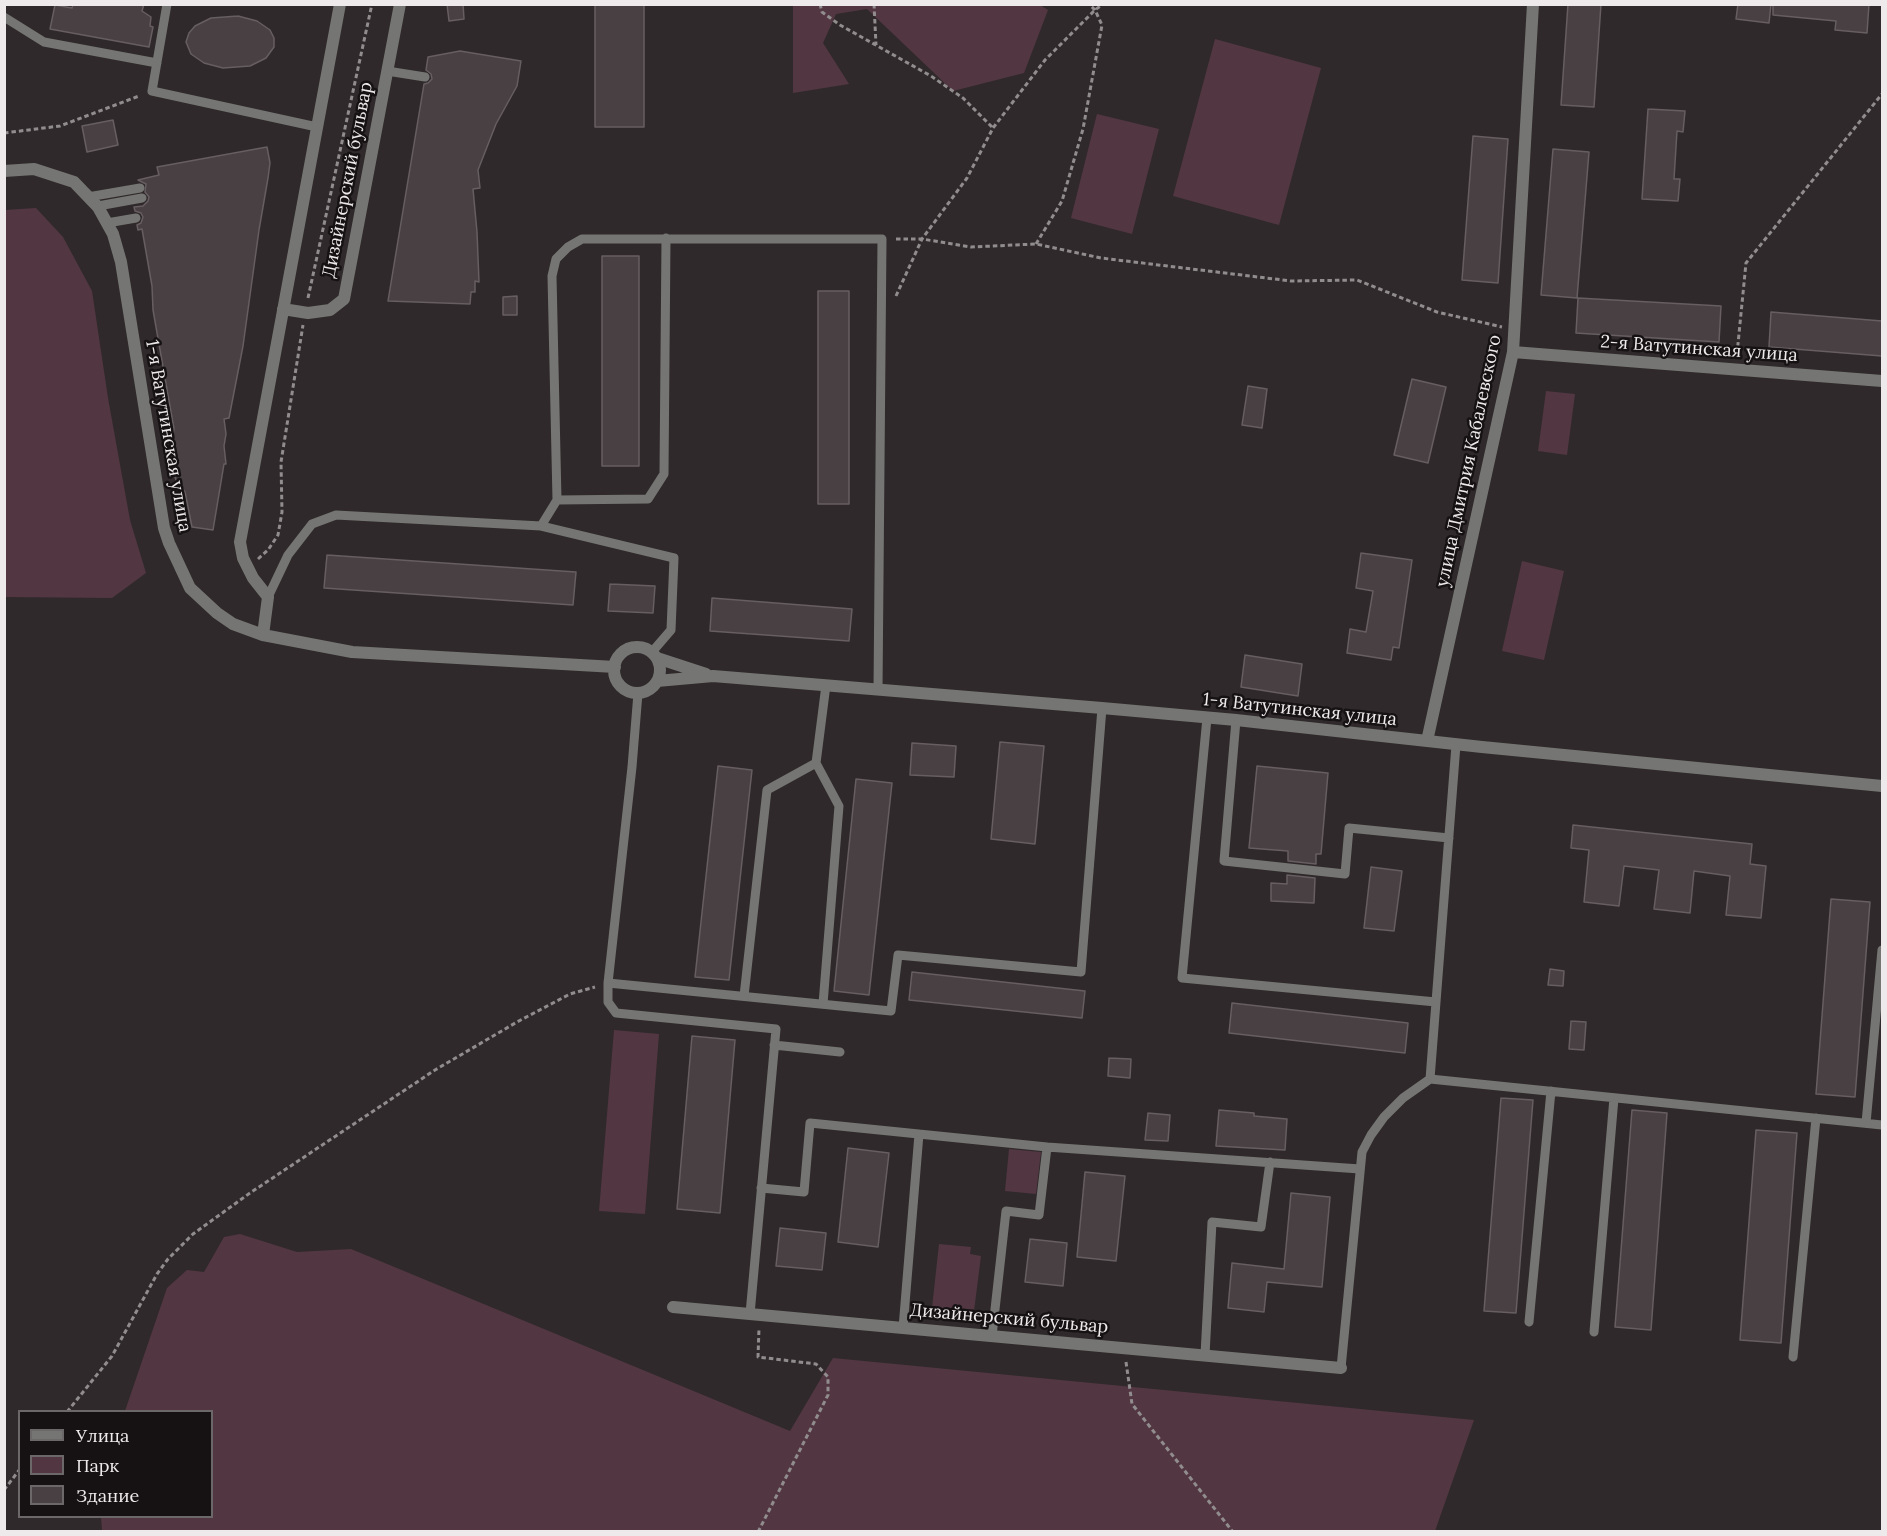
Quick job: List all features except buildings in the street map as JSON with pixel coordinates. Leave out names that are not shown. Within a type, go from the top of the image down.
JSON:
[{"type":"street","points":[[263,635],[268,597],[253,578],[243,558],[240,542],[340,4]]},
{"type":"street","name":"Дизайнерский бульвар","points":[[283,309],[304,313],[330,310],[344,299],[400,4]]},
{"type":"street","name":"улица Дмитрия Кабалевского","points":[[1427,741],[1513,352],[1533,4]]},
{"type":"street","name":"1-я Ватутинская улица","points":[[4,171],[34,170],[74,182],[98,206],[113,234],[121,262],[164,528],[190,588],[217,613],[233,624],[263,635],[352,652],[615,667]]},
{"type":"street","name":"2-я Ватутинская улица","points":[[1513,352],[1882,381]]},
{"type":"street","points":[[637,647],[645,648],[654,655],[660,666],[660,673],[653,687],[646,692],[638,693],[623,688],[618,682],[615,667],[622,653],[637,647]]},
{"type":"street","name":"1-я Ватутинская улица","points":[[654,655],[713,676]]},
{"type":"street","name":"1-я Ватутинская улица","points":[[657,681],[713,676],[1102,708],[1882,786]]},
{"type":"street","name":"Дизайнерский бульвар","points":[[673,1306],[1341,1368]]},
{"type":"lane","points":[[167,4],[152,91],[317,127]]},
{"type":"lane","points":[[4,18],[44,42],[157,63]]},
{"type":"lane","points":[[387,70],[425,77]]},
{"type":"lane","points":[[88,197],[140,188]]},
{"type":"lane","points":[[98,206],[141,198]]},
{"type":"lane","points":[[107,224],[136,218]]},
{"type":"lane","points":[[557,500],[648,499],[664,474],[666,238]]},
{"type":"lane","points":[[541,525],[557,500],[552,276],[556,259],[568,247],[582,239],[882,239],[878,690]]},
{"type":"lane","points":[[268,597],[288,555],[312,524],[336,515],[541,525],[674,558],[671,630],[654,655]]},
{"type":"lane","points":[[823,1004],[839,806],[816,763],[826,685]]},
{"type":"lane","points":[[638,693],[608,983],[608,1002],[615,1012],[776,1029],[761,1188],[755,1314]]},
{"type":"lane","points":[[608,983],[891,1011],[898,955],[1081,972],[1102,708]]},
{"type":"lane","points":[[1207,718],[1182,978],[1436,1002]]},
{"type":"lane","points":[[1236,720],[1224,861],[1345,874],[1349,828],[1449,838]]},
{"type":"lane","points":[[1430,1079],[1456,745]]},
{"type":"lane","points":[[744,996],[767,789],[816,763]]},
{"type":"lane","points":[[1866,1123],[1882,950]]},
{"type":"lane","points":[[774,1045],[840,1052]]},
{"type":"lane","points":[[1341,1368],[1362,1152],[1384,1117],[1403,1098],[1430,1079],[1882,1125]]},
{"type":"lane","points":[[1529,1322],[1551,1091]]},
{"type":"lane","points":[[1594,1332],[1614,1098]]},
{"type":"lane","points":[[1793,1357],[1816,1118]]},
{"type":"lane","points":[[761,1188],[804,1192],[810,1123],[1047,1147],[1360,1169]]},
{"type":"lane","points":[[903,1328],[919,1134]]},
{"type":"lane","points":[[992,1336],[1006,1212],[1039,1215],[1047,1147]]},
{"type":"lane","points":[[1205,1355],[1212,1222],[1261,1227],[1269,1162]]},
{"type":"path","points":[[248,568],[268,550],[278,535],[282,512],[281,462],[304,313],[372,4]]},
{"type":"path","points":[[820,4],[822,12],[840,25],[931,76],[963,98],[993,128]]},
{"type":"path","points":[[874,4],[876,45]]},
{"type":"path","points":[[1036,244],[1062,201],[1083,129],[1102,25],[1095,10],[1089,4]]},
{"type":"path","points":[[882,324],[922,239],[967,178],[993,128],[1045,60],[1103,4]]},
{"type":"path","points":[[4,133],[60,126],[152,91]]},
{"type":"path","points":[[1736,359],[1746,263],[1882,94]]},
{"type":"path","points":[[882,239],[922,239],[971,247],[1036,244],[1101,258],[1291,281],[1357,280],[1437,312],[1515,330]]},
{"type":"path","points":[[69,1410],[111,1356],[157,1274],[168,1259],[193,1234],[250,1193],[435,1070],[570,994],[608,983]]},
{"type":"path","points":[[755,1314],[758,1357],[816,1364],[828,1377],[828,1395],[758,1532]]},
{"type":"path","points":[[1124,1348],[1132,1404],[1233,1532]]},
{"type":"path","points":[[4,1490],[18,1472]]},
{"type":"green space","points":[[793,5],[1040,5],[1048,10],[1024,73],[953,91],[867,9],[836,14],[823,43],[849,84],[793,93]]},
{"type":"green space","points":[[1215,39],[1321,68],[1279,225],[1173,196]]},
{"type":"green space","points":[[1097,114],[1159,129],[1132,234],[1071,218]]},
{"type":"green space","points":[[36,208],[63,237],[92,291],[130,520],[146,573],[112,598],[5,597],[5,210]]},
{"type":"green space","points":[[1546,391],[1575,394],[1567,455],[1538,451]]},
{"type":"green space","points":[[1522,561],[1564,571],[1544,660],[1502,651]]},
{"type":"green space","points":[[614,1030],[659,1034],[645,1214],[599,1211]]},
{"type":"green space","points":[[1009,1149],[1041,1152],[1036,1194],[1005,1191]]},
{"type":"green space","points":[[240,1234],[297,1252],[351,1249],[790,1431],[833,1358],[1474,1420],[1435,1531],[102,1531],[101,1518],[213,1518],[213,1410],[125,1410],[167,1288],[187,1270],[204,1272],[224,1237]]},
{"type":"green space","points":[[939,1244],[971,1247],[970,1254],[981,1256],[974,1311],[932,1308]]}]
